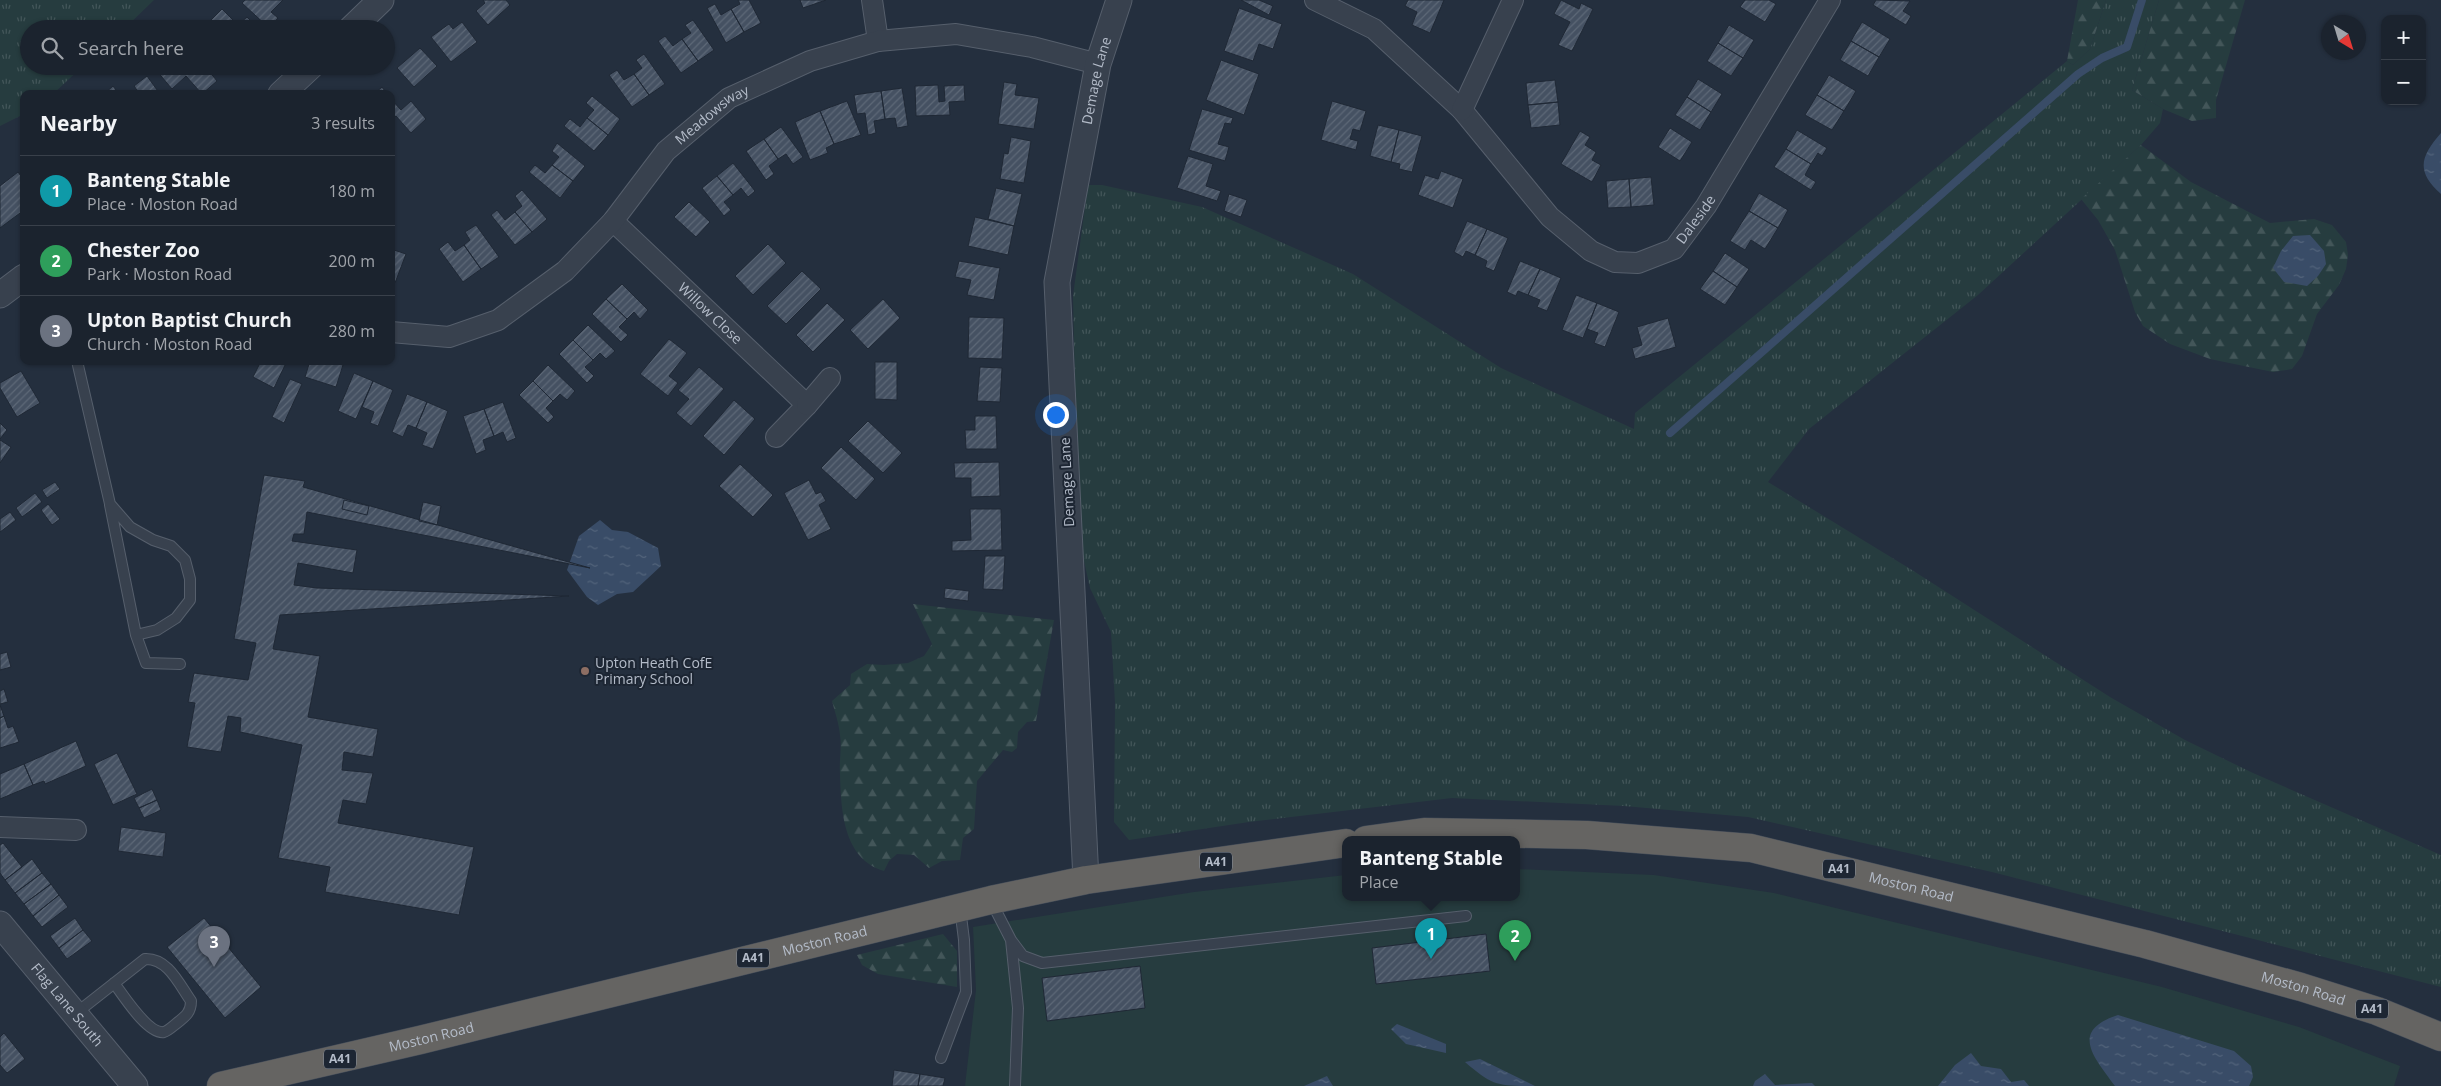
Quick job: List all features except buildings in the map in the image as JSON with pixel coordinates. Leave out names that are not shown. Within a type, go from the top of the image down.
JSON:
[{"type":"highway","name":"Moston Road","points":[[1395,836],[1424,832],[1587,835],[1751,848],[2145,944],[2377,1010],[2441,1037]]},
{"type":"highway","name":"Moston Road","points":[[221,1086],[430,1038],[991,900],[1086,880],[1342,844]]},
{"type":"street","points":[[360,20],[381,0]]},
{"type":"street","points":[[872,0],[878,41]]},
{"type":"street","name":"Demage Lane","points":[[1086,880],[1057,282],[1098,64],[1119,0]]},
{"type":"street","name":"Daleside","points":[[1315,0],[1374,29],[1462,110],[1550,217],[1591,251],[1615,262],[1638,263],[1674,249],[1706,206],[1830,0]]},
{"type":"street","points":[[1462,110],[1513,0]]},
{"type":"street","name":"Meadowsway","points":[[395,332],[450,337],[498,320],[565,271],[613,221],[666,150],[729,98],[810,61],[878,41],[956,34],[1032,47],[1098,64]]},
{"type":"street","points":[[285,90],[301,75]]},
{"type":"street","name":"Willow Close","points":[[613,221],[807,405]]},
{"type":"street","points":[[0,295],[20,280]]},
{"type":"street","points":[[776,437],[830,378]]},
{"type":"street","points":[[0,828],[76,830]]},
{"type":"street","name":"Flag Lane South","points":[[0,924],[135,1086]]},
{"type":"lane","points":[[78,365],[110,504],[136,635],[146,663],[180,664]]},
{"type":"lane","points":[[110,504],[130,527],[153,540],[171,546],[185,560],[190,579],[190,600],[176,618],[158,630],[136,635]]},
{"type":"lane","points":[[991,900],[1010,940],[1023,956],[1042,963],[1466,916]]},
{"type":"lane","points":[[941,1058],[966,992],[964,940],[960,908]]},
{"type":"lane","points":[[1010,940],[1018,1008],[1015,1086]]},
{"type":"lane","points":[[75,1014],[114,983],[145,959],[163,962],[191,1001],[191,1008],[188,1015],[165,1032],[158,1032],[141,1018],[114,983]]},
{"type":"green space","points":[[0,0],[154,0],[133,20],[20,20],[20,75],[73,75],[57,90],[20,90],[20,116],[0,126]]},
{"type":"green space","points":[[2078,0],[2106,0],[2090,49],[2073,65],[2067,61]]},
{"type":"green space","points":[[2106,0],[2159,0],[2132,90],[2163,109],[2160,123],[2141,145],[1978,295],[1809,429],[1768,482],[1912,570],[2110,697],[2185,740],[2253,773],[2441,855],[2441,987],[1992,872],[1748,817],[1624,806],[1452,798],[1249,822],[1129,840],[1114,822],[1115,703],[1111,632],[1090,588],[1078,534],[1073,296],[1088,185],[1102,185],[1202,207],[1353,274],[1501,368],[1634,429],[1635,413],[2067,61],[2073,65],[2090,49]]},
{"type":"green space","points":[[2159,0],[2245,0],[2216,100],[2216,118],[2192,121],[2163,109],[2132,90]]},
{"type":"green space","points":[[2141,145],[2191,182],[2270,223],[2314,219],[2332,225],[2346,242],[2348,255],[2346,269],[2339,285],[2317,314],[2302,356],[2292,369],[2273,372],[2210,359],[2170,344],[2143,326],[2135,312],[2115,250],[2098,220],[2081,199]]},
{"type":"green space","points":[[913,604],[1054,620],[1036,721],[1027,722],[1018,732],[1017,748],[1012,752],[1003,750],[977,781],[974,829],[963,838],[960,860],[942,861],[929,868],[914,855],[897,854],[889,861],[884,871],[870,865],[860,856],[852,845],[847,832],[840,788],[841,740],[832,701],[850,685],[851,674],[867,664],[908,663],[924,656],[932,644]]},
{"type":"green space","points":[[1520,869],[1654,875],[1774,893],[2162,987],[2299,1027],[2400,1066],[2394,1086],[965,1086],[976,990],[973,927],[1194,892],[1342,875],[1342,901],[1520,901]]},
{"type":"green space","points":[[943,934],[957,951],[957,987],[878,974],[862,965],[857,955]]},
{"type":"water","points":[[2441,133],[2441,194],[2427,178],[2424,164],[2425,156]]},
{"type":"water","points":[[2310,235],[2324,251],[2326,264],[2318,276],[2307,286],[2284,282],[2273,268],[2281,251],[2293,236]]},
{"type":"water","points":[[600,520],[612,530],[628,532],[658,548],[661,566],[633,592],[617,594],[598,605],[587,597],[567,570],[579,536]]},
{"type":"water","points":[[2118,1015],[2234,1051],[2251,1066],[2253,1077],[2249,1086],[2115,1086],[2094,1055],[2090,1046],[2090,1037],[2094,1029],[2103,1021]]},
{"type":"water","points":[[1397,1024],[1446,1044],[1446,1053],[1406,1044],[1391,1029]]},
{"type":"water","points":[[1971,1053],[1981,1066],[2001,1069],[2011,1082],[2024,1080],[2029,1086],[1938,1086],[1955,1065]]},
{"type":"water","points":[[1480,1059],[1535,1086],[1512,1086],[1496,1083],[1482,1076],[1465,1062]]},
{"type":"water","points":[[1765,1074],[1775,1085],[1812,1083],[1815,1086],[1753,1086],[1755,1081]]},
{"type":"water","points":[[1327,1076],[1333,1086],[1304,1086]]},
{"type":"waterway","points":[[1670,433],[2078,74],[2102,58],[2127,47],[2142,0]]},
{"type":"place","name":"Upton Heath CofE Primary School","points":[[585,671]]},
{"type":"place","name":"Banteng Stable","points":[[1431,959]]},
{"type":"place","name":"Chester Zoo","points":[[1515,961]]},
{"type":"place","name":"Upton Baptist Church","points":[[214,967]]}]
